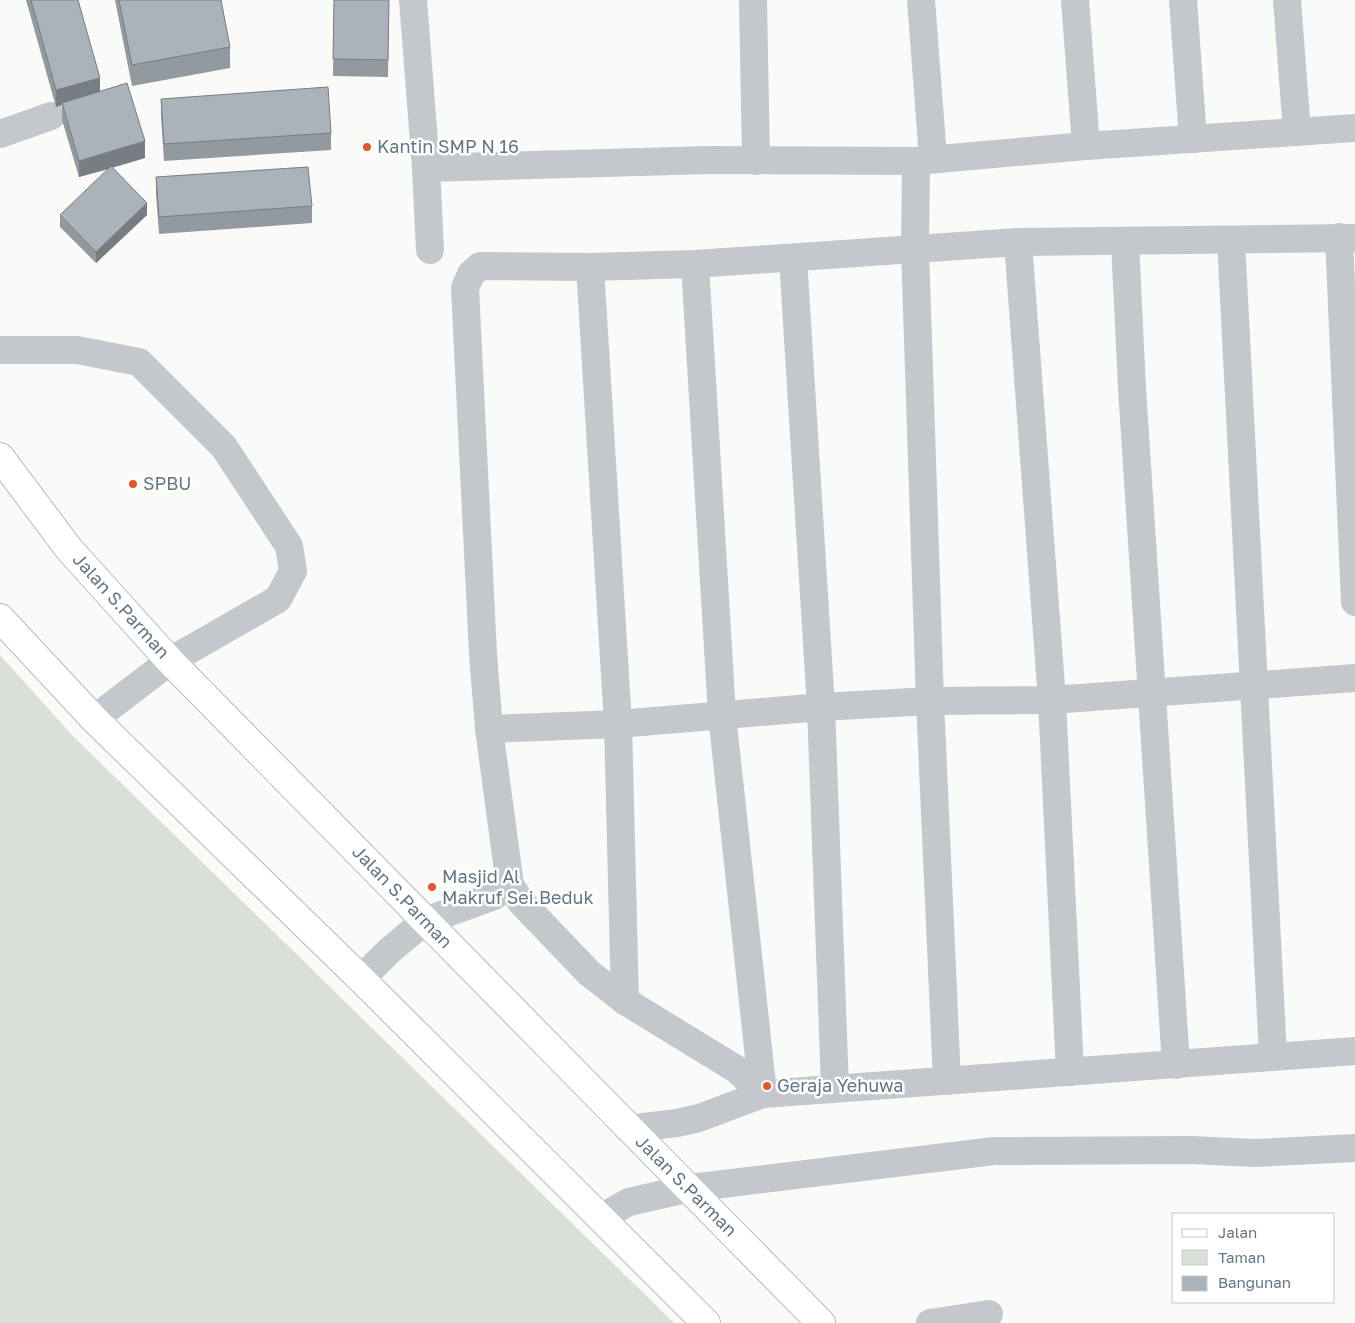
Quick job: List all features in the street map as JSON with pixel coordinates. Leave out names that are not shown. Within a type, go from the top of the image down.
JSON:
[{"type":"main road","name":"Jalan S.Parman","points":[[0,456],[69,549],[170,661],[418,927],[690,1188],[821,1323]]},
{"type":"main road","points":[[0,618],[104,712],[361,979],[706,1323]]},
{"type":"street","points":[[413,0],[426,168],[430,250]]},
{"type":"street","points":[[753,0],[756,161]]},
{"type":"street","points":[[921,0],[924,160],[915,249],[930,701],[947,1082]]},
{"type":"street","points":[[1075,0],[1086,146]]},
{"type":"street","points":[[1183,0],[1193,139]]},
{"type":"street","points":[[1288,0],[1297,132]]},
{"type":"street","points":[[0,134],[51,116]]},
{"type":"street","points":[[426,168],[709,160],[924,160],[1086,146],[1355,128]]},
{"type":"street","points":[[763,1094],[736,1069],[625,1001],[589,972],[522,903],[510,885],[489,729],[483,654],[465,288],[471,274],[480,266],[590,267],[695,264],[1018,242],[1126,243],[1347,238],[1355,602]]},
{"type":"street","points":[[1231,240],[1252,685],[1273,1056]]},
{"type":"street","points":[[1018,242],[1052,700],[1070,1072]]},
{"type":"street","points":[[1126,243],[1132,388],[1176,1064]]},
{"type":"street","points":[[793,258],[821,707],[835,1088]]},
{"type":"street","points":[[695,264],[722,715],[763,1094]]},
{"type":"street","points":[[590,267],[618,724],[625,1001]]},
{"type":"street","points":[[0,350],[77,350],[139,362],[224,447],[289,546],[293,571],[278,599],[170,661],[104,712]]},
{"type":"street","points":[[489,729],[618,724],[821,707],[930,701],[1052,700],[1355,678]]},
{"type":"street","points":[[361,979],[389,951],[418,927],[494,896],[510,885]]},
{"type":"street","points":[[628,1129],[699,1118],[763,1094],[1355,1051]]},
{"type":"street","points":[[600,1218],[636,1200],[690,1188],[994,1151],[1191,1150],[1255,1153],[1355,1148]]},
{"type":"street","points":[[930,1323],[990,1314]]},
{"type":"green space","points":[[0,655],[72,735],[674,1323],[0,1323]]},
{"type":"building","points":[[31,0],[78,0],[100,78],[56,90]]},
{"type":"building","points":[[119,0],[221,0],[230,47],[132,65]]},
{"type":"building","points":[[334,0],[389,0],[388,60],[333,59]]},
{"type":"building","points":[[127,83],[145,141],[79,161],[62,103]]},
{"type":"building","points":[[328,87],[331,133],[164,144],[161,99]]},
{"type":"building","points":[[111,166],[147,203],[96,252],[60,215]]},
{"type":"building","points":[[308,167],[312,206],[159,217],[156,177]]},
{"type":"place","name":"Kantin SMP N 16","points":[[367,147]]},
{"type":"place","name":"SPBU","points":[[133,484]]},
{"type":"place","name":"Masjid Al Makruf Sei.Beduk","points":[[432,887]]},
{"type":"place","name":"Geraja Yehuwa","points":[[767,1086]]}]
